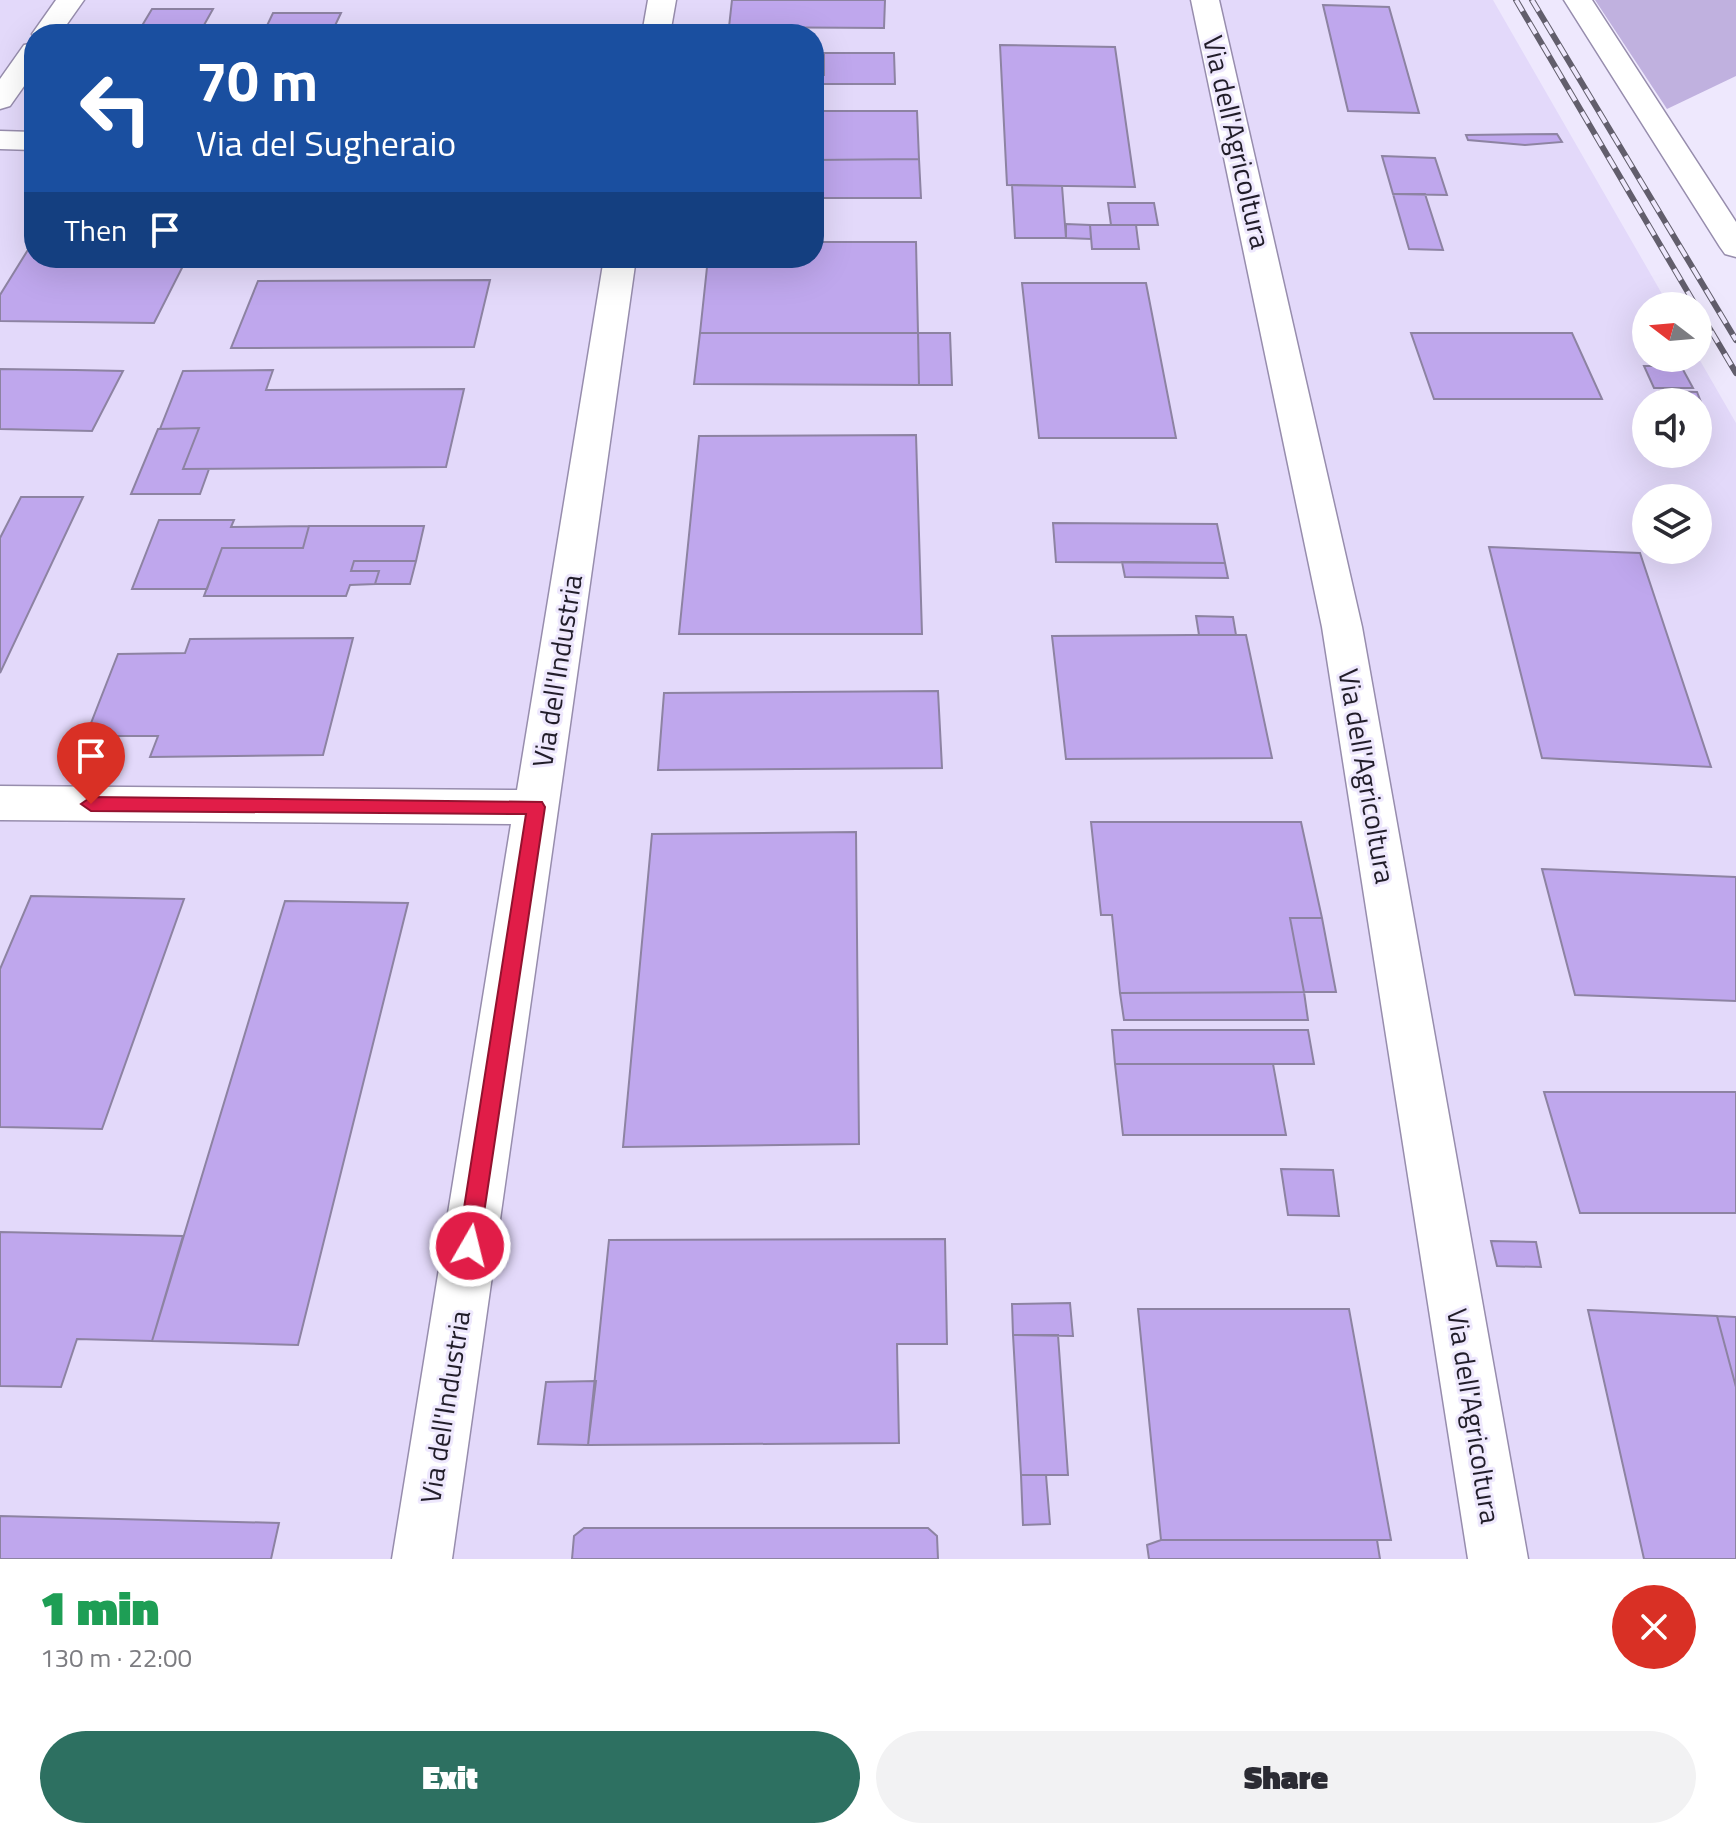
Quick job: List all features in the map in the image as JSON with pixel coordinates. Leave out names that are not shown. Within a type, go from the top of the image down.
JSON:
[{"type":"street","points":[[53,24],[70,0]]},
{"type":"street","points":[[658,24],[662,0]]},
{"type":"street","name":"Via dell'Agricoltura","points":[[1205,0],[1342,627],[1498,1559]]},
{"type":"street","points":[[1578,0],[1736,247]]},
{"type":"street","points":[[0,100],[24,65]]},
{"type":"street","points":[[0,140],[24,141]]},
{"type":"street","name":"Via dell'Industria","points":[[422,1559],[618,268]]},
{"type":"street","points":[[0,803],[536,807]]},
{"type":"shaded area","points":[[0,0],[1493,0],[1661,292],[1632,292],[1632,372],[1707,372],[1736,423],[1736,1559],[0,1559]]},
{"type":"shaded area","points":[[1595,0],[1736,0],[1736,76],[1667,109]]},
{"type":"building","points":[[732,0],[885,0],[884,28],[824,28],[824,24],[729,24]]},
{"type":"building","points":[[1323,5],[1389,7],[1419,113],[1348,111]]},
{"type":"building","points":[[152,9],[213,9],[205,24],[143,24]]},
{"type":"building","points":[[273,13],[341,13],[336,24],[268,24]]},
{"type":"building","points":[[1000,45],[1115,47],[1135,187],[1007,185]]},
{"type":"building","points":[[824,53],[894,53],[895,84],[824,84]]},
{"type":"building","points":[[824,111],[917,111],[919,159],[824,160]]},
{"type":"building","points":[[1557,134],[1562,142],[1525,145],[1468,140],[1466,135]]},
{"type":"building","points":[[1382,156],[1435,158],[1447,195],[1393,194]]},
{"type":"building","points":[[919,159],[921,198],[824,198],[824,160]]},
{"type":"building","points":[[1012,185],[1062,186],[1066,238],[1015,238]]},
{"type":"building","points":[[1393,194],[1425,194],[1443,250],[1409,249]]},
{"type":"building","points":[[1108,203],[1154,203],[1158,225],[1111,225]]},
{"type":"building","points":[[1066,224],[1090,225],[1091,239],[1066,238]]},
{"type":"building","points":[[1090,225],[1136,225],[1139,249],[1092,249]]},
{"type":"building","points":[[824,242],[916,242],[918,333],[700,333],[707,268],[824,268]]},
{"type":"building","points":[[24,256],[24,268],[182,268],[154,323],[0,321],[0,295]]},
{"type":"building","points":[[490,280],[474,347],[231,348],[258,281]]},
{"type":"building","points":[[1022,283],[1146,283],[1176,438],[1039,438]]},
{"type":"building","points":[[700,333],[918,333],[919,385],[694,384]]},
{"type":"building","points":[[918,333],[950,333],[952,385],[919,385]]},
{"type":"building","points":[[1411,333],[1572,333],[1602,399],[1434,399]]},
{"type":"building","points":[[0,369],[123,371],[92,431],[0,429]]},
{"type":"building","points":[[273,370],[266,390],[464,389],[446,467],[183,469],[199,428],[160,429],[183,371]]},
{"type":"building","points":[[1647,372],[1684,372],[1693,388],[1654,388]]},
{"type":"building","points":[[199,428],[183,469],[209,469],[200,494],[131,494],[158,429]]},
{"type":"building","points":[[916,435],[922,634],[679,634],[699,436]]},
{"type":"building","points":[[21,497],[83,497],[0,673],[0,538]]},
{"type":"building","points":[[159,520],[234,520],[231,527],[309,526],[303,548],[222,548],[207,589],[132,589]]},
{"type":"building","points":[[1053,523],[1217,524],[1225,563],[1056,562]]},
{"type":"building","points":[[309,526],[424,526],[416,561],[354,561],[351,571],[379,571],[375,584],[350,585],[346,596],[204,596],[222,548],[303,548]]},
{"type":"building","points":[[1489,547],[1632,553],[1632,564],[1644,564],[1711,767],[1542,758]]},
{"type":"building","points":[[354,561],[416,561],[410,584],[375,584],[379,571],[351,571]]},
{"type":"building","points":[[1122,562],[1225,563],[1228,578],[1125,577]]},
{"type":"building","points":[[1196,616],[1233,617],[1236,635],[1199,635]]},
{"type":"building","points":[[1246,635],[1272,758],[1066,759],[1052,636]]},
{"type":"building","points":[[353,638],[323,755],[150,757],[158,736],[86,736],[118,654],[185,653],[190,639]]},
{"type":"building","points":[[938,691],[942,768],[658,770],[664,693]]},
{"type":"building","points":[[1091,822],[1301,822],[1322,918],[1290,918],[1304,992],[1120,993],[1112,915],[1101,915]]},
{"type":"building","points":[[856,832],[859,1144],[623,1147],[652,834]]},
{"type":"building","points":[[1542,869],[1736,877],[1736,1001],[1575,995]]},
{"type":"building","points":[[31,896],[184,899],[102,1129],[0,1127],[0,969]]},
{"type":"building","points":[[285,901],[408,903],[298,1345],[152,1341]]},
{"type":"building","points":[[1290,918],[1322,918],[1336,992],[1304,992]]},
{"type":"building","points":[[1304,992],[1308,1020],[1124,1020],[1120,993]]},
{"type":"building","points":[[1112,1030],[1308,1030],[1314,1064],[1115,1064]]},
{"type":"building","points":[[1115,1064],[1273,1064],[1286,1135],[1123,1135]]},
{"type":"building","points":[[1544,1092],[1736,1092],[1736,1213],[1580,1213]]},
{"type":"building","points":[[1281,1169],[1333,1170],[1339,1216],[1288,1215]]},
{"type":"building","points":[[0,1232],[183,1236],[152,1341],[77,1339],[61,1387],[0,1386]]},
{"type":"building","points":[[945,1239],[947,1344],[897,1344],[899,1443],[588,1445],[609,1240]]},
{"type":"building","points":[[1491,1241],[1536,1242],[1541,1267],[1497,1266]]},
{"type":"building","points":[[1070,1303],[1073,1336],[1013,1335],[1012,1304]]},
{"type":"building","points":[[1138,1309],[1349,1309],[1391,1540],[1161,1540]]},
{"type":"building","points":[[1588,1310],[1717,1316],[1736,1387],[1736,1559],[1644,1559]]},
{"type":"building","points":[[1717,1316],[1736,1317],[1736,1387]]},
{"type":"building","points":[[1013,1335],[1058,1335],[1068,1475],[1021,1475]]},
{"type":"building","points":[[596,1381],[588,1445],[538,1444],[546,1382]]},
{"type":"building","points":[[1021,1475],[1046,1475],[1050,1524],[1023,1525]]},
{"type":"building","points":[[0,1516],[279,1523],[271,1559],[0,1559]]},
{"type":"building","points":[[584,1528],[928,1528],[937,1536],[938,1559],[572,1559],[574,1536]]},
{"type":"building","points":[[1161,1540],[1377,1540],[1380,1559],[1149,1559],[1147,1545]]},
{"type":"railway","points":[[1516,0],[1688,292]]},
{"type":"railway","points":[[1532,0],[1736,340]]},
{"type":"railway","points":[[1712,333],[1736,373]]},
{"type":"route","points":[[91,804],[536,807],[470,1246]]}]
